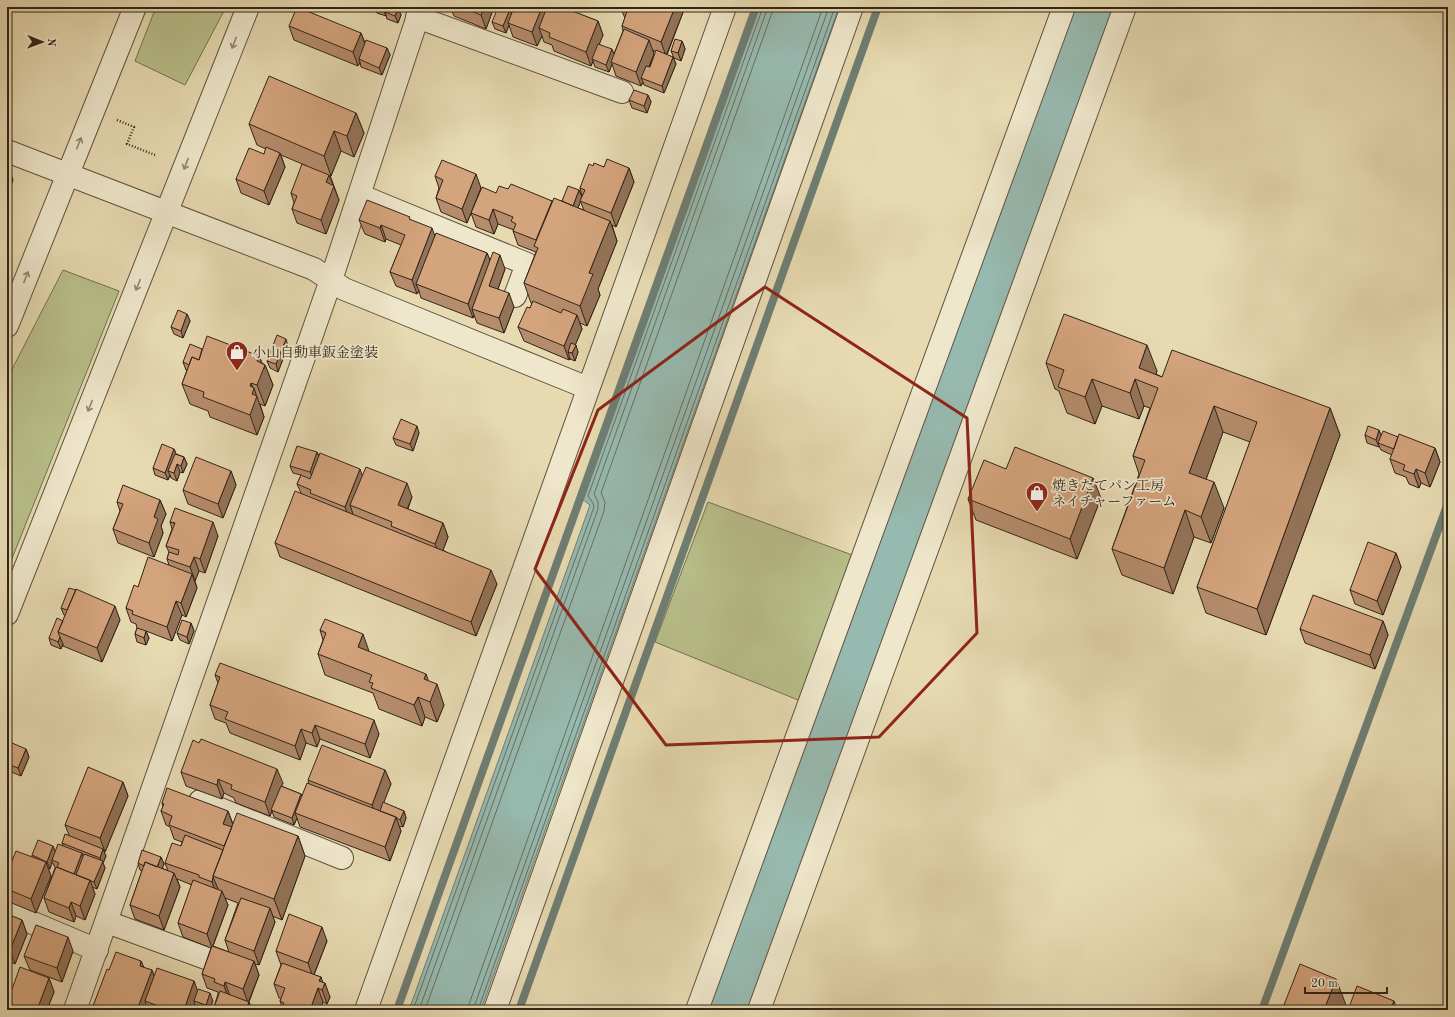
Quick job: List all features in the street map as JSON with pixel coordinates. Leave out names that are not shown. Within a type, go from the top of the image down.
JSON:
[{"type":"street","points":[[7,326],[67,173],[135,7]]},
{"type":"street","points":[[7,614],[168,212],[248,7]]},
{"type":"street","points":[[366,1010],[725,7]]},
{"type":"street","points":[[495,1010],[852,7]]},
{"type":"street","points":[[697,1010],[1064,7]]},
{"type":"street","points":[[759,1010],[1125,7]]},
{"type":"street","points":[[75,1010],[107,922],[170,789],[331,280],[419,12],[622,92]]},
{"type":"street","points":[[7,151],[314,269],[344,289],[588,388]]},
{"type":"street","points":[[359,195],[527,264],[515,296]]},
{"type":"street","points":[[170,789],[342,858]]},
{"type":"street","points":[[7,912],[97,950]]},
{"type":"street","points":[[107,922],[211,960]]},
{"type":"path","points":[[112,118],[134,127],[127,144],[155,155]]},
{"type":"highlighted area","points":[[765,287],[967,418],[977,633],[879,737],[666,745],[535,569],[598,410]]},
{"type":"green space","points":[[156,7],[226,7],[185,85],[135,61]]},
{"type":"green space","points":[[63,270],[119,291],[7,571],[7,379]]},
{"type":"green space","points":[[708,502],[855,556],[803,702],[655,642]]},
{"type":"water","points":[[759,7],[839,7],[481,1010],[409,1010],[590,505],[582,499]]},
{"type":"building","points":[[297,7],[361,33],[353,52],[289,26]]},
{"type":"building","points":[[387,7],[398,8],[395,16],[385,12]]},
{"type":"building","points":[[461,7],[484,7],[481,15]]},
{"type":"building","points":[[498,7],[510,9],[503,26],[492,22]]},
{"type":"building","points":[[514,7],[542,7],[532,32],[508,23]]},
{"type":"building","points":[[547,7],[562,7],[598,21],[586,52],[549,37],[550,33],[539,28]]},
{"type":"building","points":[[622,7],[675,7],[661,42],[622,26],[627,11],[621,9]]},
{"type":"building","points":[[624,29],[649,40],[636,72],[611,62]]},
{"type":"building","points":[[675,39],[682,41],[678,53],[671,51]]},
{"type":"building","points":[[366,40],[387,48],[379,68],[359,59]]},
{"type":"building","points":[[598,44],[612,49],[606,65],[592,59]]},
{"type":"building","points":[[656,50],[673,57],[662,86],[641,78],[646,66],[650,67]]},
{"type":"building","points":[[269,76],[356,113],[347,136],[334,131],[324,156],[249,124]]},
{"type":"building","points":[[634,90],[648,95],[644,106],[629,100]]},
{"type":"building","points":[[266,147],[280,153],[264,191],[236,179],[249,148],[264,154]]},
{"type":"building","points":[[607,159],[629,168],[611,213],[580,201],[585,190],[580,188],[589,164],[593,166],[594,163],[604,167]]},
{"type":"building","points":[[442,160],[476,174],[462,209],[436,198],[443,180],[435,176]]},
{"type":"building","points":[[302,164],[329,175],[326,182],[334,186],[321,220],[292,209],[297,196],[291,193]]},
{"type":"building","points":[[511,184],[552,201],[536,240],[513,231],[516,224],[511,221],[513,217],[493,209],[489,220],[471,213],[482,187],[496,193],[499,186],[508,189]]},
{"type":"building","points":[[568,186],[579,190],[573,206],[562,201]]},
{"type":"building","points":[[554,198],[610,221],[589,273],[593,274],[580,306],[524,283],[538,248],[534,246]]},
{"type":"building","points":[[367,200],[410,217],[409,219],[432,228],[412,280],[390,272],[405,235],[381,225],[380,228],[359,220]]},
{"type":"building","points":[[436,233],[487,253],[468,304],[416,284]]},
{"type":"building","points":[[493,252],[500,255],[489,286],[509,293],[499,318],[472,309]]},
{"type":"building","points":[[533,301],[561,313],[563,309],[577,315],[564,346],[518,327],[527,307],[530,308]]},
{"type":"building","points":[[178,310],[187,314],[181,331],[171,327]]},
{"type":"building","points":[[1064,314],[1147,345],[1139,368],[1162,377],[1172,350],[1330,408],[1257,609],[1197,587],[1257,422],[1214,406],[1189,473],[1214,482],[1201,517],[1185,510],[1164,568],[1112,549],[1145,460],[1133,456],[1158,388],[1135,379],[1130,393],[1092,379],[1085,397],[1058,387],[1064,370],[1046,363]]},
{"type":"building","points":[[277,335],[286,339],[276,364],[267,361]]},
{"type":"building","points":[[207,336],[259,356],[257,361],[265,365],[257,385],[251,383],[250,386],[254,388],[252,394],[257,396],[250,415],[203,397],[204,392],[182,384],[192,357],[199,360]]},
{"type":"building","points":[[571,343],[576,345],[572,353],[568,352]]},
{"type":"building","points":[[190,344],[202,349],[199,360],[192,357],[189,365],[183,362]]},
{"type":"building","points":[[401,419],[417,426],[410,444],[393,438]]},
{"type":"building","points":[[1368,426],[1379,430],[1376,440],[1365,435]]},
{"type":"building","points":[[1383,431],[1398,437],[1394,449],[1378,443]]},
{"type":"building","points":[[1399,434],[1435,448],[1425,473],[1416,469],[1414,474],[1403,470],[1405,465],[1390,459]]},
{"type":"building","points":[[162,444],[174,449],[165,473],[153,468]]},
{"type":"building","points":[[297,446],[317,452],[310,472],[290,466]]},
{"type":"building","points":[[1015,447],[1093,478],[1070,539],[968,499],[984,460],[1006,469]]},
{"type":"building","points":[[320,453],[360,469],[345,507],[310,493],[311,490],[297,484],[301,475],[310,479]]},
{"type":"building","points":[[175,454],[184,457],[181,466],[177,464],[174,473],[168,471]]},
{"type":"building","points":[[196,457],[231,471],[218,504],[183,490]]},
{"type":"building","points":[[366,467],[407,483],[398,505],[443,523],[435,544],[391,526],[392,522],[350,505]]},
{"type":"building","points":[[123,485],[160,500],[154,517],[158,519],[149,543],[113,529],[123,504],[117,502]]},
{"type":"building","points":[[295,491],[491,570],[471,622],[275,543]]},
{"type":"building","points":[[175,508],[213,522],[200,559],[194,557],[190,567],[167,559],[169,552],[178,555],[179,550],[166,546],[175,523],[170,522]]},
{"type":"building","points":[[1368,542],[1396,553],[1377,601],[1350,590]]},
{"type":"building","points":[[148,557],[192,574],[181,603],[176,601],[167,627],[132,614],[133,611],[126,608],[134,585],[138,587]]},
{"type":"building","points":[[69,588],[76,590],[67,610],[61,608]]},
{"type":"building","points":[[76,589],[115,606],[97,648],[58,632]]},
{"type":"building","points":[[1313,595],[1383,621],[1370,655],[1300,629]]},
{"type":"building","points":[[57,618],[63,621],[58,632],[60,637],[58,642],[49,638]]},
{"type":"building","points":[[325,619],[363,634],[358,647],[426,674],[424,679],[437,684],[430,702],[418,697],[414,705],[371,688],[373,683],[369,682],[372,675],[318,654],[326,633],[320,630]]},
{"type":"building","points":[[182,620],[191,623],[187,637],[177,633]]},
{"type":"building","points":[[137,628],[146,631],[144,638],[135,634]]},
{"type":"building","points":[[220,663],[374,720],[365,744],[315,725],[312,733],[301,729],[295,746],[225,719],[228,712],[210,705],[220,677],[215,675]]},
{"type":"building","points":[[201,739],[277,769],[265,802],[231,789],[232,785],[218,779],[217,785],[181,772],[193,740],[199,743]]},
{"type":"building","points":[[12,743],[26,749],[18,768],[7,764],[7,756]]},
{"type":"building","points":[[322,745],[385,770],[372,805],[308,780]]},
{"type":"building","points":[[88,767],[123,782],[100,838],[65,825]]},
{"type":"building","points":[[307,783],[396,817],[385,847],[295,813]]},
{"type":"building","points":[[281,786],[301,794],[292,818],[271,810]]},
{"type":"building","points":[[167,788],[228,811],[223,824],[232,827],[224,846],[169,825],[172,816],[161,811]]},
{"type":"building","points":[[383,802],[404,811],[400,820],[380,811]]},
{"type":"building","points":[[237,813],[298,836],[274,899],[213,876]]},
{"type":"building","points":[[65,834],[103,849],[100,858],[62,843]]},
{"type":"building","points":[[185,835],[223,850],[212,882],[199,877],[199,875],[165,863],[172,843],[181,846]]},
{"type":"building","points":[[38,840],[53,846],[47,862],[32,855]]},
{"type":"building","points":[[58,844],[82,853],[74,874],[57,867],[59,863],[52,860]]},
{"type":"building","points":[[142,850],[161,857],[157,867],[145,862],[144,866],[138,863]]},
{"type":"building","points":[[16,851],[46,862],[31,899],[7,889],[7,873]]},
{"type":"building","points":[[84,854],[103,861],[94,882],[76,875]]},
{"type":"building","points":[[145,862],[174,873],[159,916],[130,905]]},
{"type":"building","points":[[56,867],[90,880],[80,906],[71,902],[69,908],[44,898]]},
{"type":"building","points":[[193,880],[222,891],[207,934],[178,923]]},
{"type":"building","points":[[241,898],[270,908],[254,951],[225,940]]},
{"type":"building","points":[[7,914],[22,920],[10,950],[7,949]]},
{"type":"building","points":[[289,914],[322,927],[308,963],[276,951]]},
{"type":"building","points":[[36,925],[68,937],[57,968],[24,956]]},
{"type":"building","points":[[212,946],[254,961],[243,989],[225,982],[224,986],[214,982],[215,979],[202,974]]},
{"type":"building","points":[[116,952],[141,961],[140,966],[152,970],[137,1010],[106,1010],[93,1006],[107,969],[109,970]]},
{"type":"building","points":[[282,963],[321,977],[319,981],[325,983],[322,990],[318,988],[310,1010],[281,1010],[284,1003],[280,1001],[285,988],[274,984]]},
{"type":"building","points":[[1300,964],[1336,979],[1324,1010],[1282,1010]]},
{"type":"building","points":[[20,967],[49,978],[37,1010],[26,1010],[7,1003]]},
{"type":"building","points":[[157,968],[194,981],[184,1010],[169,1010],[145,1001]]},
{"type":"building","points":[[1357,986],[1394,1001],[1390,1010],[1348,1010]]},
{"type":"building","points":[[198,989],[210,993],[206,1005],[194,1001]]},
{"type":"building","points":[[220,991],[249,1002],[246,1010],[213,1010]]},
{"type":"building","points":[[252,1005],[267,1010],[250,1010]]},
{"type":"waterway","points":[[397,1010],[756,7]]},
{"type":"waterway","points":[[519,1010],[878,7]]},
{"type":"waterway","points":[[725,1010],[1089,7]]},
{"type":"waterway","points":[[1262,1010],[1448,503]]},
{"type":"place","name":"小山自動車鈑金塗装","points":[[237,372]]},
{"type":"place","name":"焼きたてパン工房 ネイチャーファーム","points":[[1037,512]]}]
